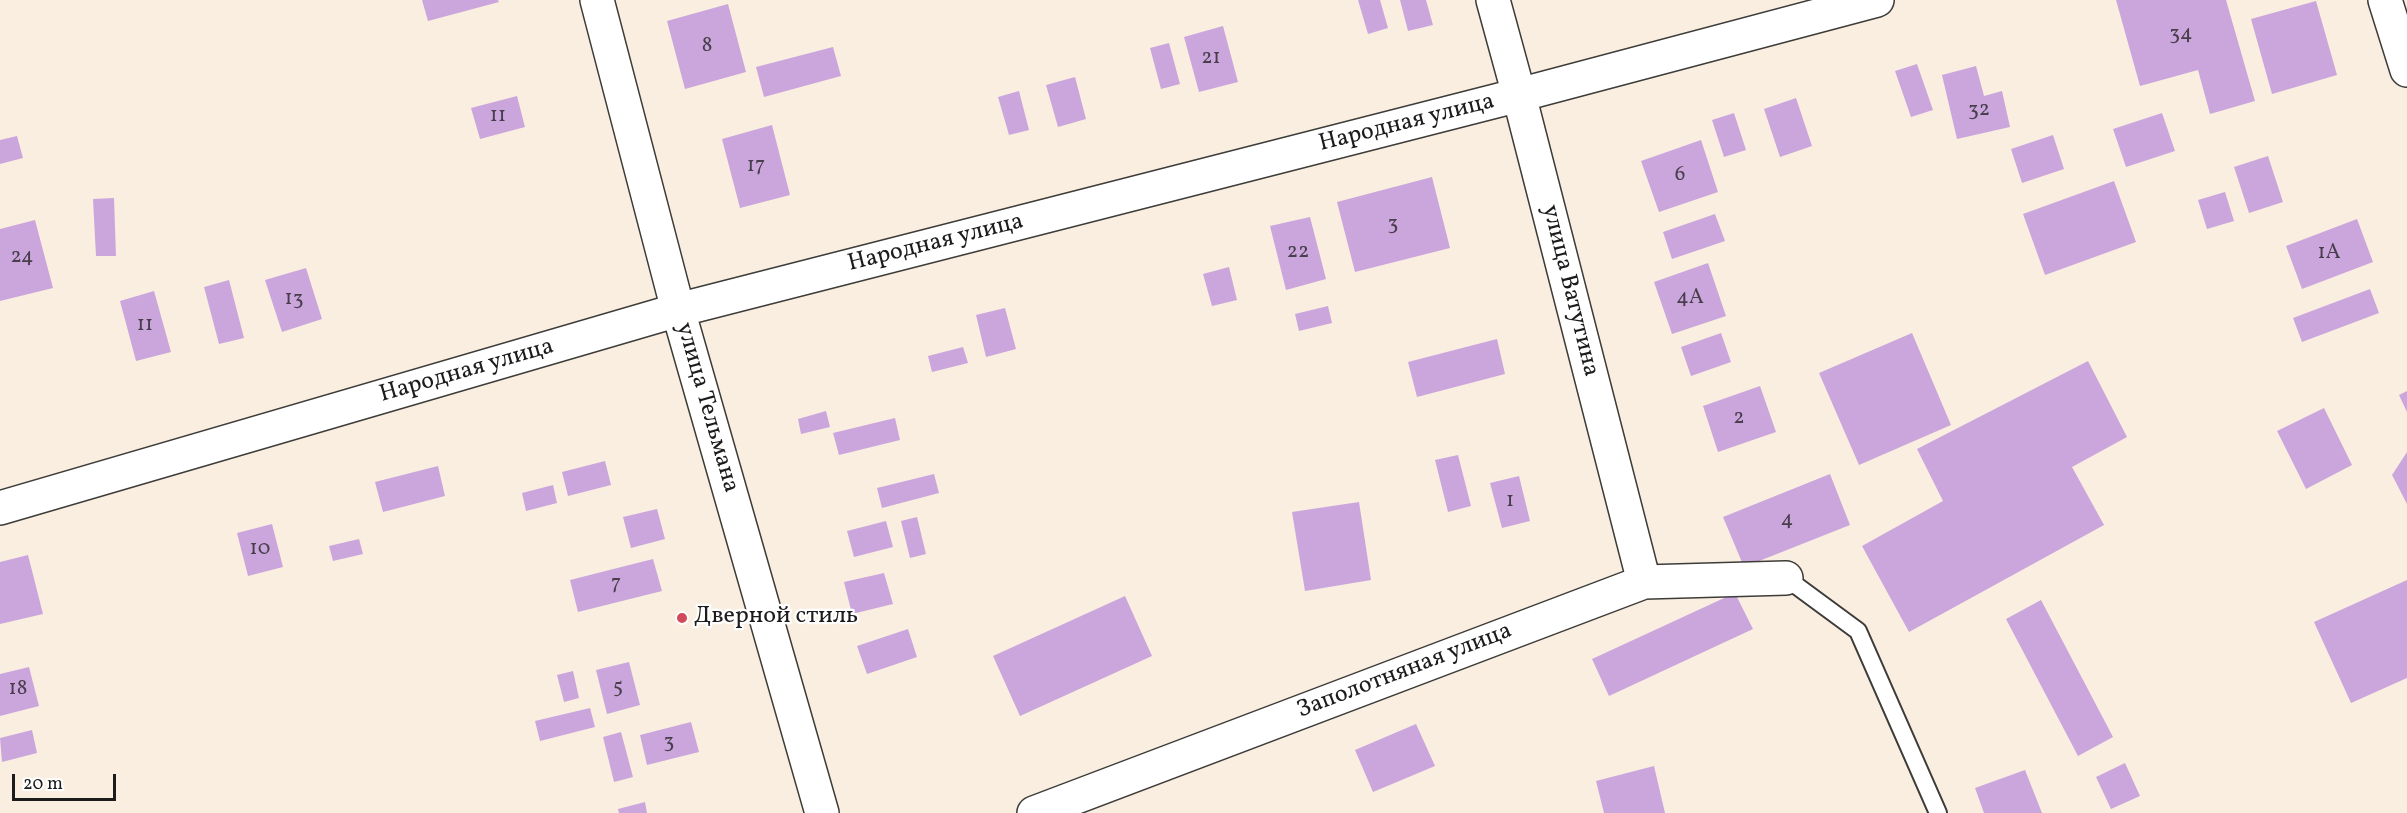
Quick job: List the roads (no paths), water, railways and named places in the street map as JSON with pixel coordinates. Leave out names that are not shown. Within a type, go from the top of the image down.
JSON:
[{"type":"street","name":"улица Тельмана","points":[[597,0],[678,310],[822,813]]},
{"type":"street","name":"улица Ватутина","points":[[1493,0],[1644,582]]},
{"type":"street","name":"Народная улица","points":[[0,508],[678,310],[1519,95],[1877,0]]},
{"type":"street","points":[[2385,0],[2407,70]]},
{"type":"street","name":"Заполотняная улица","points":[[1034,813],[1644,582],[1786,578]]},
{"type":"lane","points":[[1786,578],[1858,631],[1938,813]]},
{"type":"place","name":"Дверной стиль","points":[[682,618]]}]
